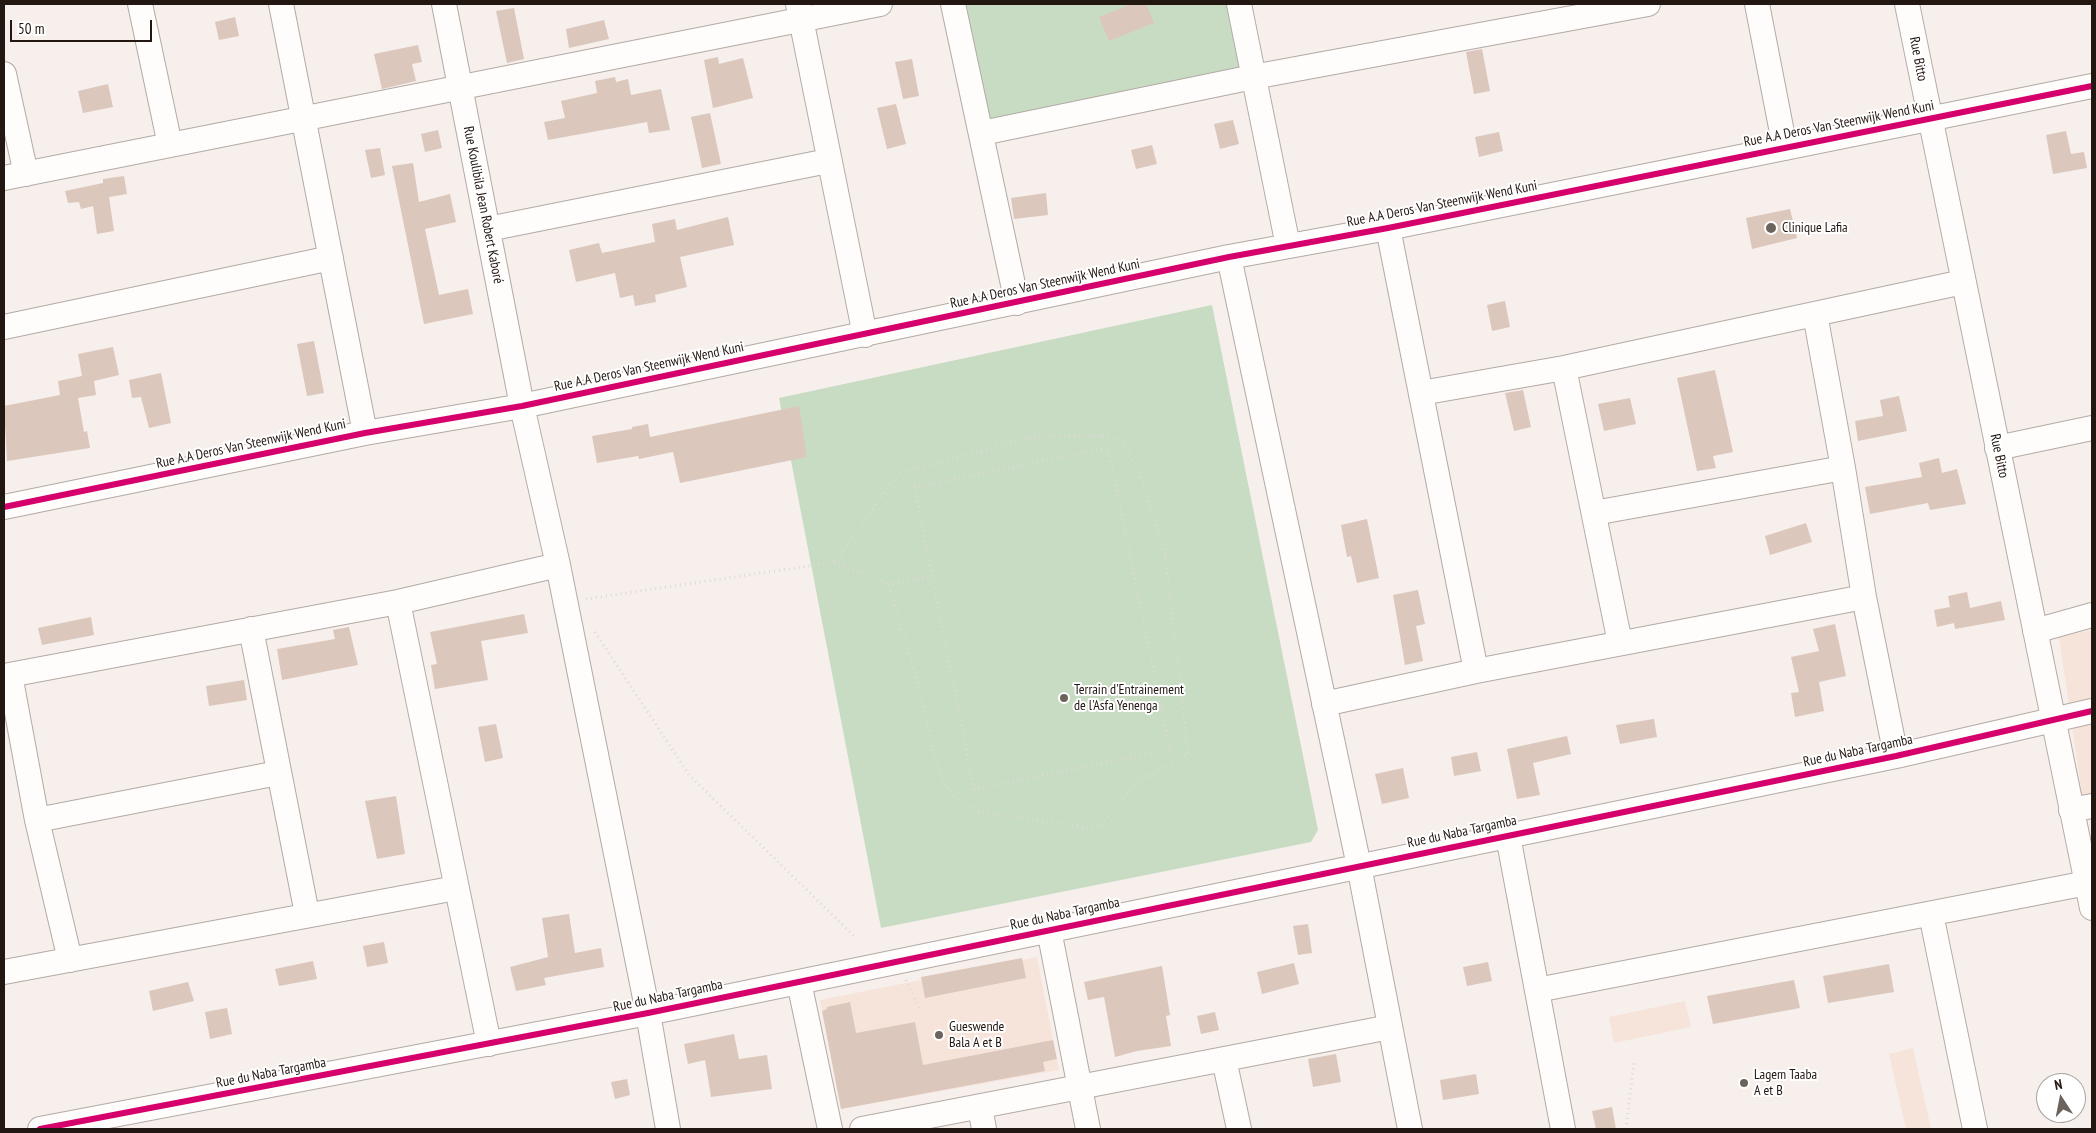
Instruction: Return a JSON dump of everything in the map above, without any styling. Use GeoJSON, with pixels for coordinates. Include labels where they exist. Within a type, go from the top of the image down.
{"type":"FeatureCollection","features":[{"type":"Feature","properties":{"kind":"street"},"geometry":{"type":"LineString","coordinates":[[140,4],[170,145]]}},
{"type":"Feature","properties":{"kind":"street"},"geometry":{"type":"LineString","coordinates":[[281,4],[305,118],[365,434]]}},
{"type":"Feature","properties":{"kind":"street","name":"Rue Koulibila Jean Robert Kaboré"},"geometry":{"type":"LineString","coordinates":[[444,4],[522,406],[558,565],[648,1013],[668,1129]]}},
{"type":"Feature","properties":{"kind":"street"},"geometry":{"type":"LineString","coordinates":[[4,74],[15,176],[461,87],[799,11],[880,4]]}},
{"type":"Feature","properties":{"kind":"street"},"geometry":{"type":"LineString","coordinates":[[953,4],[1017,303]]}},
{"type":"Feature","properties":{"kind":"street"},"geometry":{"type":"LineString","coordinates":[[1239,4],[1288,246]]}},
{"type":"Feature","properties":{"kind":"street"},"geometry":{"type":"LineString","coordinates":[[982,133],[1253,78],[1648,4]]}},
{"type":"Feature","properties":{"kind":"street"},"geometry":{"type":"LineString","coordinates":[[1757,4],[1784,148]]}},
{"type":"Feature","properties":{"kind":"street","name":"Rue Bitto"},"geometry":{"type":"LineString","coordinates":[[1907,4],[1929,119],[2054,720],[2082,808],[2087,883],[2092,908]]}},
{"type":"Feature","properties":{"kind":"street"},"geometry":{"type":"LineString","coordinates":[[799,11],[828,161],[865,335]]}},
{"type":"Feature","properties":{"kind":"street","name":"Rue A.A Deros Van Steenwijk Wend Kuni"},"geometry":{"type":"LineString","coordinates":[[4,508],[365,434],[522,406],[1229,257],[1388,228],[2092,86]]}},
{"type":"Feature","properties":{"kind":"street"},"geometry":{"type":"LineString","coordinates":[[488,229],[828,161]]}},
{"type":"Feature","properties":{"kind":"street"},"geometry":{"type":"LineString","coordinates":[[1388,228],[1476,671]]}},
{"type":"Feature","properties":{"kind":"street"},"geometry":{"type":"LineString","coordinates":[[1229,257],[1359,866],[1410,1129]]}},
{"type":"Feature","properties":{"kind":"street"},"geometry":{"type":"LineString","coordinates":[[4,327],[331,258]]}},
{"type":"Feature","properties":{"kind":"street"},"geometry":{"type":"LineString","coordinates":[[1422,392],[1564,368],[1963,282]]}},
{"type":"Feature","properties":{"kind":"street"},"geometry":{"type":"LineString","coordinates":[[1814,314],[1843,468],[1864,597],[1896,756]]}},
{"type":"Feature","properties":{"kind":"street"},"geometry":{"type":"LineString","coordinates":[[1564,368],[1620,643]]}},
{"type":"Feature","properties":{"kind":"street"},"geometry":{"type":"LineString","coordinates":[[1997,448],[2092,428]]}},
{"type":"Feature","properties":{"kind":"street"},"geometry":{"type":"LineString","coordinates":[[1594,513],[1843,468]]}},
{"type":"Feature","properties":{"kind":"street"},"geometry":{"type":"LineString","coordinates":[[70,960],[37,820],[7,675],[398,602],[558,565]]}},
{"type":"Feature","properties":{"kind":"street"},"geometry":{"type":"LineString","coordinates":[[1324,704],[1476,671],[1864,597]]}},
{"type":"Feature","properties":{"kind":"street"},"geometry":{"type":"LineString","coordinates":[[398,602],[490,1044]]}},
{"type":"Feature","properties":{"kind":"street"},"geometry":{"type":"LineString","coordinates":[[2035,631],[2092,615]]}},
{"type":"Feature","properties":{"kind":"street"},"geometry":{"type":"LineString","coordinates":[[251,629],[307,914]]}},
{"type":"Feature","properties":{"kind":"street","name":"Rue du Naba Targamba"},"geometry":{"type":"LineString","coordinates":[[40,1129],[648,1013],[1896,756],[2092,711]]}},
{"type":"Feature","properties":{"kind":"street"},"geometry":{"type":"LineString","coordinates":[[37,820],[278,773]]}},
{"type":"Feature","properties":{"kind":"street"},"geometry":{"type":"LineString","coordinates":[[1508,836],[1563,1129]]}},
{"type":"Feature","properties":{"kind":"street"},"geometry":{"type":"LineString","coordinates":[[1537,990],[2087,883]]}},
{"type":"Feature","properties":{"kind":"street"},"geometry":{"type":"LineString","coordinates":[[4,972],[307,914],[456,888]]}},
{"type":"Feature","properties":{"kind":"street"},"geometry":{"type":"LineString","coordinates":[[1931,914],[1975,1129]]}},
{"type":"Feature","properties":{"kind":"street"},"geometry":{"type":"LineString","coordinates":[[1049,930],[1088,1129]]}},
{"type":"Feature","properties":{"kind":"street"},"geometry":{"type":"LineString","coordinates":[[799,982],[830,1129]]}},
{"type":"Feature","properties":{"kind":"street"},"geometry":{"type":"LineString","coordinates":[[862,1129],[982,1118],[1079,1087],[1390,1027]]}},
{"type":"Feature","properties":{"kind":"street"},"geometry":{"type":"LineString","coordinates":[[1224,1059],[1239,1129]]}},
{"type":"Feature","properties":{"kind":"path"},"geometry":{"type":"LineString","coordinates":[[836,562],[898,474],[1033,437],[1104,436],[1121,441],[1139,470],[1165,554],[1188,754],[1137,782],[1101,825],[1087,828],[1070,826],[982,812],[960,803],[944,783],[936,761],[913,666],[888,584]]}},
{"type":"Feature","properties":{"kind":"path"},"geometry":{"type":"LineString","coordinates":[[1108,448],[1170,750],[974,789],[932,576],[915,487],[1108,448]]}},
{"type":"Feature","properties":{"kind":"path"},"geometry":{"type":"LineString","coordinates":[[565,602],[836,562],[888,584],[932,576]]}},
{"type":"Feature","properties":{"kind":"path"},"geometry":{"type":"LineString","coordinates":[[590,625],[688,775],[854,936]]}},
{"type":"Feature","properties":{"kind":"path"},"geometry":{"type":"LineString","coordinates":[[897,962],[921,1012]]}},
{"type":"Feature","properties":{"kind":"path"},"geometry":{"type":"LineString","coordinates":[[1626,1129],[1634,1062]]}},
{"type":"Feature","properties":{"kind":"shaded area"},"geometry":{"type":"Polygon","coordinates":[[[2092,630],[2092,799],[2083,801],[2059,637],[2092,630]]]}},
{"type":"Feature","properties":{"kind":"shaded area","name":"Gueswende Bala A et B"},"geometry":{"type":"Polygon","coordinates":[[[1037,957],[1059,1070],[841,1109],[820,1000],[1037,957]]]}},
{"type":"Feature","properties":{"kind":"shaded area"},"geometry":{"type":"Polygon","coordinates":[[[1685,1001],[1691,1027],[1614,1043],[1609,1017],[1685,1001]]]}},
{"type":"Feature","properties":{"kind":"shaded area"},"geometry":{"type":"Polygon","coordinates":[[[1913,1048],[1931,1129],[1906,1129],[1889,1054],[1913,1048]]]}},
{"type":"Feature","properties":{"kind":"green space"},"geometry":{"type":"Polygon","coordinates":[[[966,4],[1233,4],[1247,76],[992,128],[966,4]]]}},
{"type":"Feature","properties":{"kind":"green space","name":"Terrain d'Entrainement de l'Asfa Yenenga"},"geometry":{"type":"Polygon","coordinates":[[[1212,305],[1318,830],[1311,842],[881,928],[779,398],[1212,305]]]}},
{"type":"Feature","properties":{"kind":"building"},"geometry":{"type":"Polygon","coordinates":[[[1131,4],[1146,4],[1154,23],[1109,41],[1099,17],[1131,4]]]}},
{"type":"Feature","properties":{"kind":"building"},"geometry":{"type":"Polygon","coordinates":[[[514,8],[524,59],[507,63],[496,11],[514,8]]]}},
{"type":"Feature","properties":{"kind":"building"},"geometry":{"type":"Polygon","coordinates":[[[235,17],[239,36],[219,40],[215,22],[235,17]]]}},
{"type":"Feature","properties":{"kind":"building"},"geometry":{"type":"Polygon","coordinates":[[[604,20],[609,39],[569,48],[566,29],[604,20]]]}},
{"type":"Feature","properties":{"kind":"building"},"geometry":{"type":"Polygon","coordinates":[[[418,45],[422,62],[412,64],[416,81],[382,89],[374,54],[418,45]]]}},
{"type":"Feature","properties":{"kind":"building"},"geometry":{"type":"Polygon","coordinates":[[[1482,49],[1490,91],[1474,94],[1466,52],[1482,49]]]}},
{"type":"Feature","properties":{"kind":"building"},"geometry":{"type":"Polygon","coordinates":[[[718,57],[719,64],[743,58],[753,98],[713,108],[704,60],[718,57]]]}},
{"type":"Feature","properties":{"kind":"building"},"geometry":{"type":"Polygon","coordinates":[[[912,59],[919,96],[903,99],[895,62],[912,59]]]}},
{"type":"Feature","properties":{"kind":"building"},"geometry":{"type":"Polygon","coordinates":[[[615,77],[616,82],[628,79],[631,95],[661,89],[670,130],[649,133],[647,122],[548,140],[544,122],[565,118],[561,101],[597,93],[595,81],[615,77]]]}},
{"type":"Feature","properties":{"kind":"building"},"geometry":{"type":"Polygon","coordinates":[[[108,84],[113,107],[83,113],[78,91],[108,84]]]}},
{"type":"Feature","properties":{"kind":"building"},"geometry":{"type":"Polygon","coordinates":[[[896,104],[906,144],[887,149],[877,108],[896,104]]]}},
{"type":"Feature","properties":{"kind":"building"},"geometry":{"type":"Polygon","coordinates":[[[710,113],[721,164],[702,168],[691,117],[710,113]]]}},
{"type":"Feature","properties":{"kind":"building"},"geometry":{"type":"Polygon","coordinates":[[[1233,120],[1239,144],[1220,149],[1214,124],[1233,120]]]}},
{"type":"Feature","properties":{"kind":"building"},"geometry":{"type":"Polygon","coordinates":[[[438,130],[442,148],[425,152],[421,134],[438,130]]]}},
{"type":"Feature","properties":{"kind":"building"},"geometry":{"type":"Polygon","coordinates":[[[2066,131],[2071,154],[2084,152],[2087,168],[2053,174],[2046,135],[2066,131]]]}},
{"type":"Feature","properties":{"kind":"building"},"geometry":{"type":"Polygon","coordinates":[[[1499,132],[1503,151],[1479,157],[1475,137],[1499,132]]]}},
{"type":"Feature","properties":{"kind":"building"},"geometry":{"type":"Polygon","coordinates":[[[1152,145],[1157,164],[1136,169],[1131,150],[1152,145]]]}},
{"type":"Feature","properties":{"kind":"building"},"geometry":{"type":"Polygon","coordinates":[[[380,148],[385,175],[371,178],[365,150],[380,148]]]}},
{"type":"Feature","properties":{"kind":"building"},"geometry":{"type":"Polygon","coordinates":[[[413,163],[419,202],[450,194],[456,222],[425,229],[439,295],[468,289],[473,314],[424,324],[392,166],[413,163]]]}},
{"type":"Feature","properties":{"kind":"building"},"geometry":{"type":"Polygon","coordinates":[[[124,176],[127,194],[109,197],[114,231],[97,234],[93,206],[81,209],[79,202],[68,203],[65,191],[103,183],[103,179],[124,176]]]}},
{"type":"Feature","properties":{"kind":"building"},"geometry":{"type":"Polygon","coordinates":[[[1046,193],[1048,215],[1014,219],[1011,198],[1046,193]]]}},
{"type":"Feature","properties":{"kind":"building","name":"Clinique Lafia"},"geometry":{"type":"Polygon","coordinates":[[[1790,209],[1797,238],[1752,249],[1746,218],[1790,209]]]}},
{"type":"Feature","properties":{"kind":"building"},"geometry":{"type":"Polygon","coordinates":[[[728,217],[734,245],[680,257],[687,287],[655,295],[656,302],[635,306],[633,295],[620,298],[615,273],[576,282],[569,250],[599,243],[602,253],[655,242],[652,224],[675,219],[677,230],[728,217]]]}},
{"type":"Feature","properties":{"kind":"building"},"geometry":{"type":"Polygon","coordinates":[[[1505,301],[1510,327],[1492,331],[1487,305],[1505,301]]]}},
{"type":"Feature","properties":{"kind":"building"},"geometry":{"type":"Polygon","coordinates":[[[314,341],[324,393],[307,396],[297,344],[314,341]]]}},
{"type":"Feature","properties":{"kind":"building"},"geometry":{"type":"Polygon","coordinates":[[[113,347],[119,375],[94,381],[96,395],[78,398],[84,432],[87,431],[90,448],[7,461],[4,406],[60,395],[58,381],[82,376],[78,354],[113,347]]]}},
{"type":"Feature","properties":{"kind":"building"},"geometry":{"type":"Polygon","coordinates":[[[1715,370],[1733,452],[1713,456],[1716,468],[1697,471],[1677,378],[1715,370]]]}},
{"type":"Feature","properties":{"kind":"building"},"geometry":{"type":"Polygon","coordinates":[[[161,373],[171,423],[149,428],[141,397],[132,398],[129,380],[161,373]]]}},
{"type":"Feature","properties":{"kind":"building"},"geometry":{"type":"Polygon","coordinates":[[[1523,390],[1531,427],[1514,431],[1505,393],[1523,390]]]}},
{"type":"Feature","properties":{"kind":"building"},"geometry":{"type":"Polygon","coordinates":[[[1899,396],[1907,431],[1858,441],[1855,421],[1883,416],[1880,400],[1899,396]]]}},
{"type":"Feature","properties":{"kind":"building"},"geometry":{"type":"Polygon","coordinates":[[[1630,398],[1636,424],[1604,431],[1598,404],[1630,398]]]}},
{"type":"Feature","properties":{"kind":"building"},"geometry":{"type":"Polygon","coordinates":[[[799,406],[807,457],[680,483],[673,452],[639,459],[638,456],[597,463],[592,436],[632,429],[632,427],[648,424],[650,437],[799,406]]]}},
{"type":"Feature","properties":{"kind":"building"},"geometry":{"type":"Polygon","coordinates":[[[1939,458],[1942,473],[1957,469],[1966,504],[1930,510],[1928,503],[1870,514],[1865,487],[1922,477],[1919,463],[1939,458]]]}},
{"type":"Feature","properties":{"kind":"building"},"geometry":{"type":"Polygon","coordinates":[[[1367,519],[1379,578],[1357,583],[1351,556],[1347,557],[1341,525],[1367,519]]]}},
{"type":"Feature","properties":{"kind":"building"},"geometry":{"type":"Polygon","coordinates":[[[1806,523],[1812,542],[1770,555],[1765,536],[1806,523]]]}},
{"type":"Feature","properties":{"kind":"building"},"geometry":{"type":"Polygon","coordinates":[[[1418,590],[1425,624],[1416,626],[1423,661],[1405,665],[1393,595],[1418,590]]]}},
{"type":"Feature","properties":{"kind":"building"},"geometry":{"type":"Polygon","coordinates":[[[1967,592],[1970,608],[2001,601],[2005,620],[1955,629],[1954,623],[1937,627],[1934,610],[1950,607],[1948,596],[1967,592]]]}},
{"type":"Feature","properties":{"kind":"building"},"geometry":{"type":"Polygon","coordinates":[[[524,614],[528,633],[481,641],[488,680],[435,689],[431,665],[437,664],[430,632],[524,614]]]}},
{"type":"Feature","properties":{"kind":"building"},"geometry":{"type":"Polygon","coordinates":[[[91,617],[94,635],[42,645],[38,628],[91,617]]]}},
{"type":"Feature","properties":{"kind":"building"},"geometry":{"type":"Polygon","coordinates":[[[1835,624],[1846,676],[1819,682],[1824,711],[1795,717],[1791,693],[1799,692],[1791,657],[1819,651],[1813,629],[1835,624]]]}},
{"type":"Feature","properties":{"kind":"building"},"geometry":{"type":"Polygon","coordinates":[[[349,627],[358,665],[282,680],[277,649],[335,639],[333,630],[349,627]]]}},
{"type":"Feature","properties":{"kind":"building"},"geometry":{"type":"Polygon","coordinates":[[[244,680],[247,700],[209,706],[206,686],[244,680]]]}},
{"type":"Feature","properties":{"kind":"building"},"geometry":{"type":"Polygon","coordinates":[[[1654,719],[1657,737],[1620,744],[1616,725],[1654,719]]]}},
{"type":"Feature","properties":{"kind":"building"},"geometry":{"type":"Polygon","coordinates":[[[496,724],[503,758],[485,762],[478,727],[496,724]]]}},
{"type":"Feature","properties":{"kind":"building"},"geometry":{"type":"Polygon","coordinates":[[[1567,736],[1571,754],[1533,763],[1540,795],[1517,799],[1507,749],[1567,736]]]}},
{"type":"Feature","properties":{"kind":"building"},"geometry":{"type":"Polygon","coordinates":[[[1477,752],[1481,771],[1454,776],[1451,757],[1477,752]]]}},
{"type":"Feature","properties":{"kind":"building"},"geometry":{"type":"Polygon","coordinates":[[[1403,768],[1409,798],[1382,804],[1375,774],[1403,768]]]}},
{"type":"Feature","properties":{"kind":"building"},"geometry":{"type":"Polygon","coordinates":[[[396,796],[405,854],[377,859],[365,801],[396,796]]]}},
{"type":"Feature","properties":{"kind":"building"},"geometry":{"type":"Polygon","coordinates":[[[569,914],[575,953],[601,948],[604,967],[544,978],[546,985],[516,991],[510,967],[548,957],[542,918],[569,914]]]}},
{"type":"Feature","properties":{"kind":"building"},"geometry":{"type":"Polygon","coordinates":[[[1308,924],[1312,953],[1298,955],[1293,926],[1308,924]]]}},
{"type":"Feature","properties":{"kind":"building"},"geometry":{"type":"Polygon","coordinates":[[[384,942],[388,963],[367,967],[363,946],[384,942]]]}},
{"type":"Feature","properties":{"kind":"building"},"geometry":{"type":"Polygon","coordinates":[[[1022,958],[1026,978],[925,998],[921,977],[1022,958]]]}},
{"type":"Feature","properties":{"kind":"building"},"geometry":{"type":"Polygon","coordinates":[[[313,961],[317,979],[279,986],[275,969],[313,961]]]}},
{"type":"Feature","properties":{"kind":"building"},"geometry":{"type":"Polygon","coordinates":[[[1488,962],[1492,981],[1467,986],[1463,967],[1488,962]]]}},
{"type":"Feature","properties":{"kind":"building"},"geometry":{"type":"Polygon","coordinates":[[[1294,963],[1299,984],[1262,994],[1257,972],[1294,963]]]}},
{"type":"Feature","properties":{"kind":"building"},"geometry":{"type":"Polygon","coordinates":[[[1889,964],[1894,992],[1828,1003],[1823,976],[1889,964]]]}},
{"type":"Feature","properties":{"kind":"building"},"geometry":{"type":"Polygon","coordinates":[[[1162,966],[1170,1015],[1166,1016],[1171,1046],[1137,1051],[1115,1057],[1104,997],[1088,1000],[1084,982],[1162,966]]]}},
{"type":"Feature","properties":{"kind":"building"},"geometry":{"type":"Polygon","coordinates":[[[1794,980],[1800,1008],[1713,1024],[1707,996],[1794,980]]]}},
{"type":"Feature","properties":{"kind":"building"},"geometry":{"type":"Polygon","coordinates":[[[188,982],[194,1001],[153,1011],[149,991],[188,982]]]}},
{"type":"Feature","properties":{"kind":"building"},"geometry":{"type":"Polygon","coordinates":[[[850,1002],[856,1033],[915,1022],[923,1065],[1053,1040],[1057,1059],[1043,1062],[1045,1071],[841,1109],[822,1011],[827,1009],[827,1007],[850,1002]]]}},
{"type":"Feature","properties":{"kind":"building"},"geometry":{"type":"Polygon","coordinates":[[[227,1008],[232,1034],[210,1039],[205,1012],[227,1008]]]}},
{"type":"Feature","properties":{"kind":"building"},"geometry":{"type":"Polygon","coordinates":[[[1215,1012],[1219,1030],[1201,1034],[1197,1016],[1215,1012]]]}},
{"type":"Feature","properties":{"kind":"building"},"geometry":{"type":"Polygon","coordinates":[[[734,1034],[739,1059],[767,1055],[772,1089],[711,1097],[705,1060],[688,1064],[684,1044],[734,1034]]]}},
{"type":"Feature","properties":{"kind":"building"},"geometry":{"type":"Polygon","coordinates":[[[1336,1054],[1341,1082],[1313,1087],[1308,1059],[1336,1054]]]}},
{"type":"Feature","properties":{"kind":"building"},"geometry":{"type":"Polygon","coordinates":[[[1476,1074],[1479,1094],[1443,1100],[1440,1080],[1476,1074]]]}},
{"type":"Feature","properties":{"kind":"building"},"geometry":{"type":"Polygon","coordinates":[[[627,1079],[630,1095],[615,1099],[611,1082],[627,1079]]]}},
{"type":"Feature","properties":{"kind":"building"},"geometry":{"type":"Polygon","coordinates":[[[1612,1107],[1616,1129],[1596,1129],[1592,1111],[1612,1107]]]}},
{"type":"Feature","properties":{"kind":"cycle path"},"geometry":{"type":"LineString","coordinates":[[4,507],[365,433],[522,406],[1229,257],[1388,228],[2092,86]]}},
{"type":"Feature","properties":{"kind":"cycle path"},"geometry":{"type":"LineString","coordinates":[[40,1129],[648,1013],[1896,756],[2092,711]]}},
{"type":"Feature","properties":{"kind":"place","name":"Clinique Lafia"},"geometry":{"type":"Point","coordinates":[1771,228]}},
{"type":"Feature","properties":{"kind":"place","name":"Terrain d'Entrainement de l'Asfa Yenenga"},"geometry":{"type":"Point","coordinates":[1064,698]}},
{"type":"Feature","properties":{"kind":"place","name":"Gueswende Bala A et B"},"geometry":{"type":"Point","coordinates":[939,1035]}},
{"type":"Feature","properties":{"kind":"place","name":"Lagem Taaba A et B"},"geometry":{"type":"Point","coordinates":[1744,1083]}}]}
